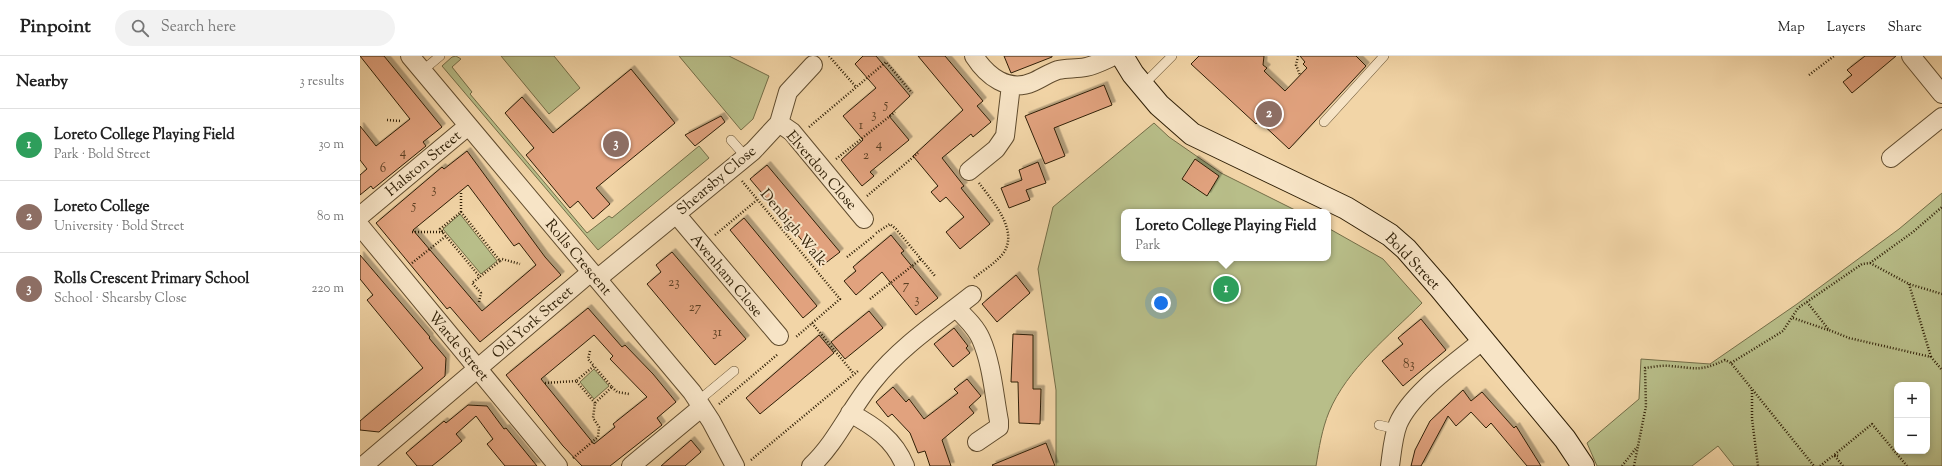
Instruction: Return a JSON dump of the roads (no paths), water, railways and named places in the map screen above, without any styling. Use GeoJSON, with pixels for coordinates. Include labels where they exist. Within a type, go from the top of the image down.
{"type":"FeatureCollection","features":[{"type":"Feature","properties":{"kind":"street","name":"Rolls Crescent"},"geometry":{"type":"LineString","coordinates":[[410,56],[594,275],[702,407],[743,463]]}},
{"type":"Feature","properties":{"kind":"street"},"geometry":{"type":"LineString","coordinates":[[974,56],[992,76],[1002,83],[1011,85],[1025,85],[1058,70],[1087,67],[1114,56]]}},
{"type":"Feature","properties":{"kind":"street","name":"Bold Street"},"geometry":{"type":"LineString","coordinates":[[1122,56],[1142,86],[1168,114],[1192,134],[1346,208],[1390,235],[1406,249],[1564,438],[1583,466]]}},
{"type":"Feature","properties":{"kind":"street"},"geometry":{"type":"LineString","coordinates":[[1911,56],[1942,94]]}},
{"type":"Feature","properties":{"kind":"street","name":"Shearsby Close"},"geometry":{"type":"LineString","coordinates":[[594,275],[676,214],[739,162],[779,123],[788,92],[813,65]]}},
{"type":"Feature","properties":{"kind":"street"},"geometry":{"type":"LineString","coordinates":[[969,171],[996,149],[1005,136],[1011,85]]}},
{"type":"Feature","properties":{"kind":"street"},"geometry":{"type":"LineString","coordinates":[[1891,158],[1942,117]]}},
{"type":"Feature","properties":{"kind":"street","name":"Elverdon Close"},"geometry":{"type":"LineString","coordinates":[[779,123],[792,132],[859,213]]}},
{"type":"Feature","properties":{"kind":"street","name":"Halston Street"},"geometry":{"type":"LineString","coordinates":[[360,216],[468,126]]}},
{"type":"Feature","properties":{"kind":"street","name":"Avenham Close"},"geometry":{"type":"LineString","coordinates":[[676,214],[784,342]]}},
{"type":"Feature","properties":{"kind":"street","name":"Warde Street"},"geometry":{"type":"LineString","coordinates":[[360,226],[478,369],[564,464]]}},
{"type":"Feature","properties":{"kind":"street","name":"Old York Street"},"geometry":{"type":"LineString","coordinates":[[370,461],[478,369],[594,275]]}},
{"type":"Feature","properties":{"kind":"street"},"geometry":{"type":"LineString","coordinates":[[811,466],[827,448],[873,381],[895,357],[913,340],[956,308],[972,294]]}},
{"type":"Feature","properties":{"kind":"street"},"geometry":{"type":"LineString","coordinates":[[956,308],[974,328],[981,339],[1006,430],[977,442]]}},
{"type":"Feature","properties":{"kind":"street"},"geometry":{"type":"LineString","coordinates":[[1390,466],[1396,429],[1405,410],[1420,394],[1483,340]]}},
{"type":"Feature","properties":{"kind":"street"},"geometry":{"type":"LineString","coordinates":[[631,466],[702,407]]}},
{"type":"Feature","properties":{"kind":"street"},"geometry":{"type":"LineString","coordinates":[[850,413],[870,424],[884,435],[895,447],[905,466]]}},
{"type":"Feature","properties":{"kind":"lane"},"geometry":{"type":"LineString","coordinates":[[422,70],[440,56]]}},
{"type":"Feature","properties":{"kind":"lane"},"geometry":{"type":"LineString","coordinates":[[1142,86],[1172,56]]}},
{"type":"Feature","properties":{"kind":"lane"},"geometry":{"type":"LineString","coordinates":[[1324,122],[1384,56]]}},
{"type":"Feature","properties":{"kind":"lane"},"geometry":{"type":"LineString","coordinates":[[731,140],[739,162]]}},
{"type":"Feature","properties":{"kind":"lane"},"geometry":{"type":"LineString","coordinates":[[702,407],[734,371]]}},
{"type":"Feature","properties":{"kind":"lane"},"geometry":{"type":"LineString","coordinates":[[1379,425],[1396,429]]}},
{"type":"Feature","properties":{"kind":"place","name":"Loreto College"},"geometry":{"type":"Point","coordinates":[1269,114]}},
{"type":"Feature","properties":{"kind":"place","name":"Rolls Crescent Primary School"},"geometry":{"type":"Point","coordinates":[616,144]}},
{"type":"Feature","properties":{"kind":"place","name":"Loreto College Playing Field"},"geometry":{"type":"Point","coordinates":[1226,289]}}]}
